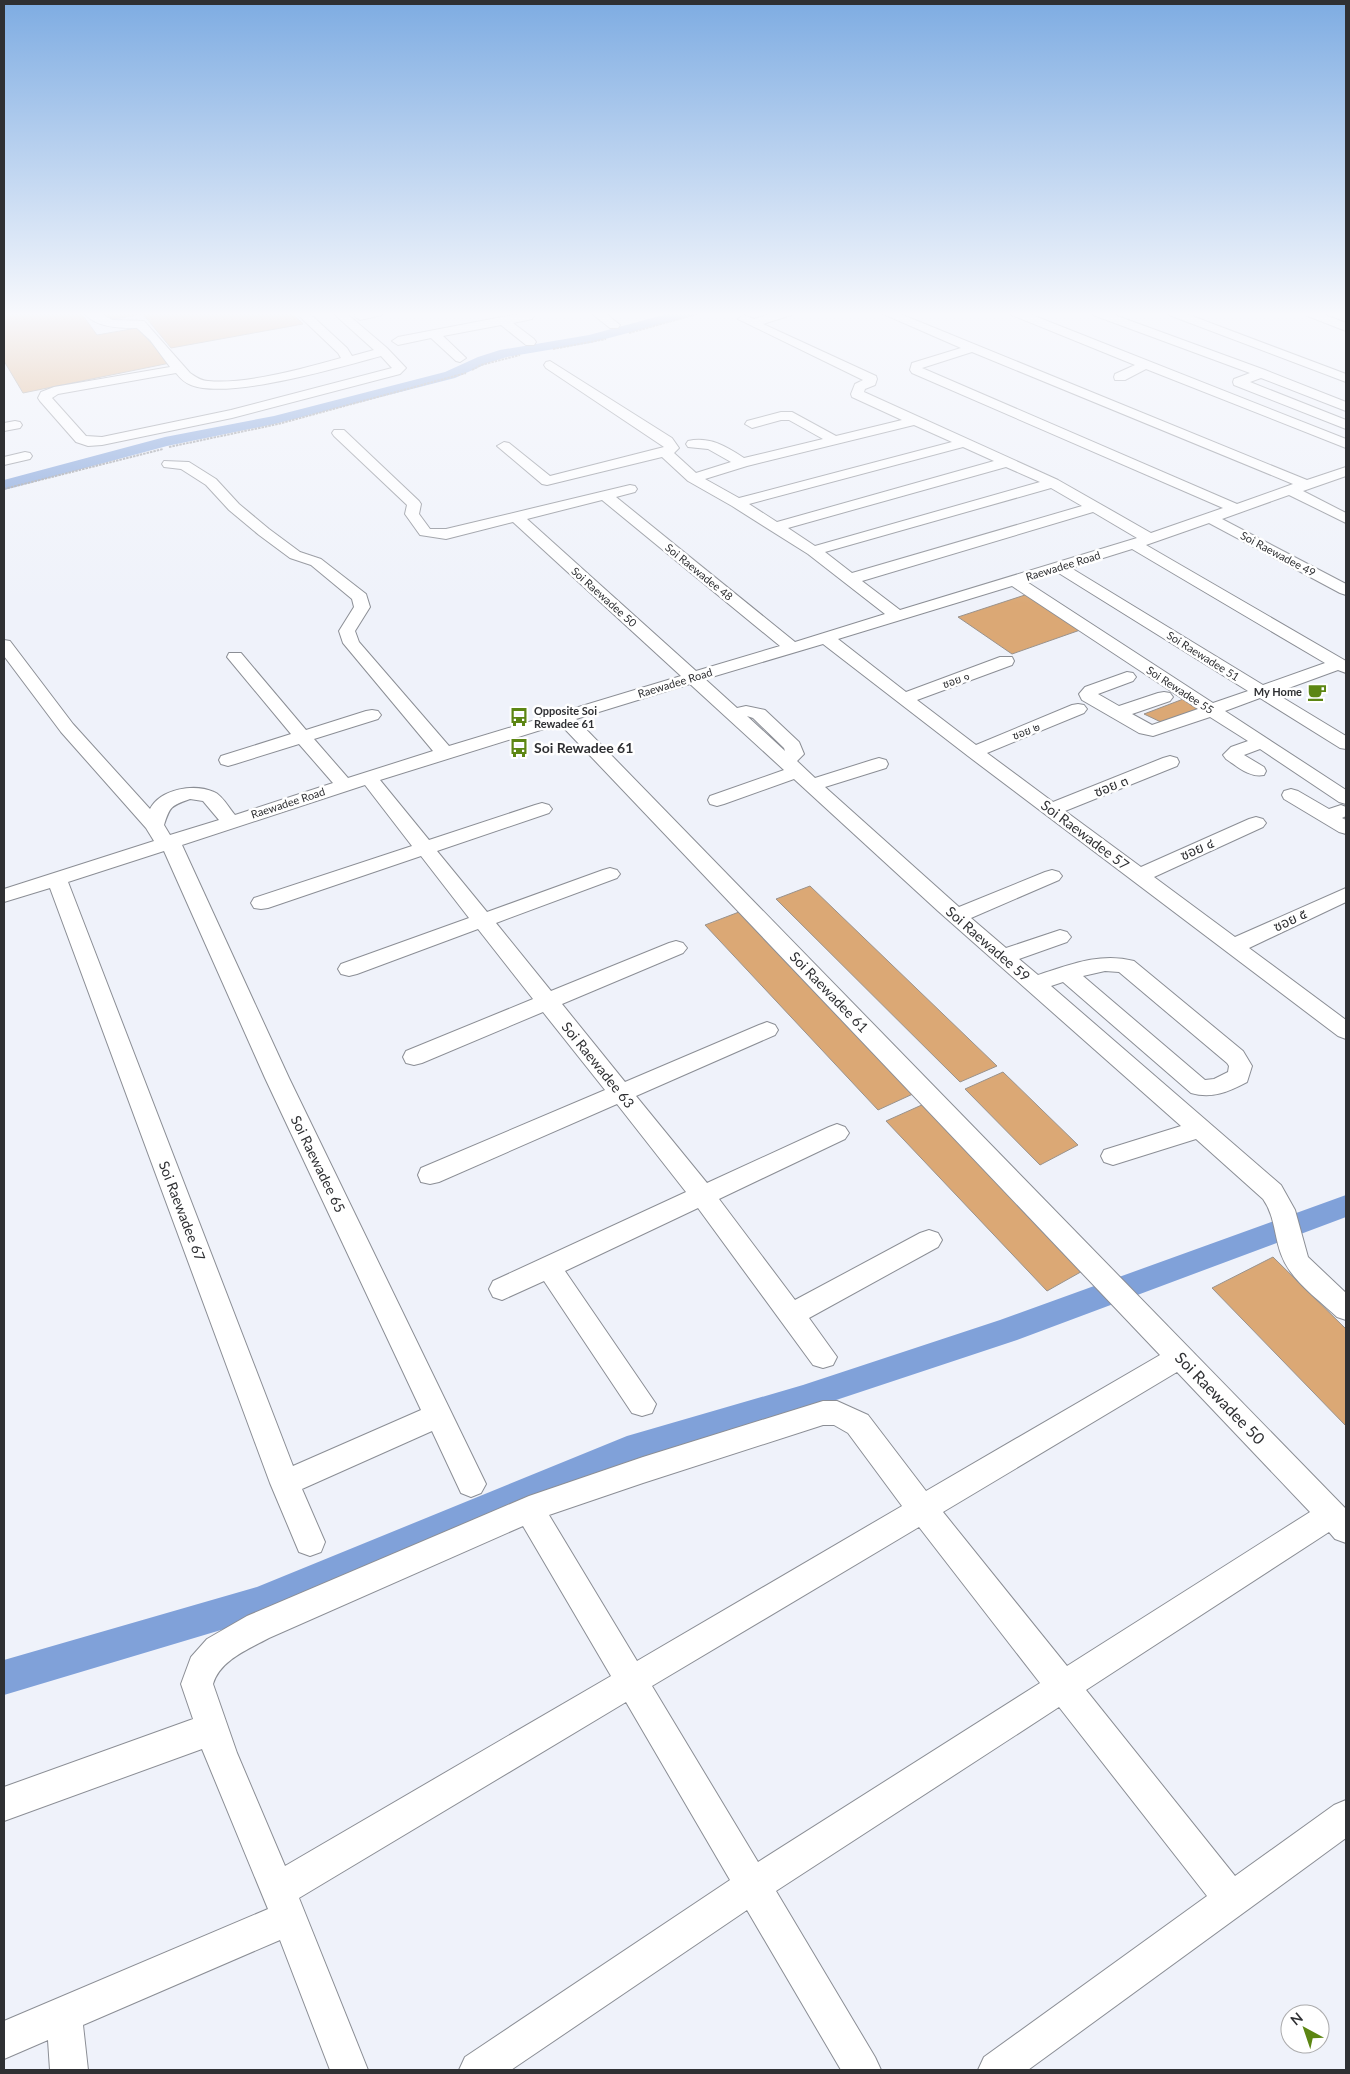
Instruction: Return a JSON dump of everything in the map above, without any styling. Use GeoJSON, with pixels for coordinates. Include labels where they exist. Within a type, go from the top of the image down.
{"type":"FeatureCollection","features":[{"type":"Feature","properties":{"kind":"street"},"geometry":{"type":"LineString","coordinates":[[56,410],[81,439],[88,442],[102,441],[243,410]]}},
{"type":"Feature","properties":{"kind":"street"},"geometry":{"type":"LineString","coordinates":[[214,410],[218,416]]}},
{"type":"Feature","properties":{"kind":"street"},"geometry":{"type":"LineString","coordinates":[[504,446],[547,481],[665,452],[672,448],[667,440],[620,410]]}},
{"type":"Feature","properties":{"kind":"street"},"geometry":{"type":"LineString","coordinates":[[893,410],[1053,483],[1094,507],[1142,541],[1343,666]]}},
{"type":"Feature","properties":{"kind":"street"},"geometry":{"type":"LineString","coordinates":[[1008,410],[1237,509]]}},
{"type":"Feature","properties":{"kind":"street"},"geometry":{"type":"LineString","coordinates":[[1123,410],[1307,485]]}},
{"type":"Feature","properties":{"kind":"street"},"geometry":{"type":"LineString","coordinates":[[1261,410],[1346,444]]}},
{"type":"Feature","properties":{"kind":"street"},"geometry":{"type":"LineString","coordinates":[[1308,410],[1346,425]]}},
{"type":"Feature","properties":{"kind":"street"},"geometry":{"type":"LineString","coordinates":[[752,424],[781,416],[792,416],[834,440]]}},
{"type":"Feature","properties":{"kind":"street"},"geometry":{"type":"LineString","coordinates":[[694,478],[742,463],[916,420]]}},
{"type":"Feature","properties":{"kind":"street"},"geometry":{"type":"LineString","coordinates":[[339,433],[414,504],[412,514],[425,532],[435,534],[446,534],[630,489]]}},
{"type":"Feature","properties":{"kind":"street"},"geometry":{"type":"LineString","coordinates":[[693,444],[706,442],[742,463]]}},
{"type":"Feature","properties":{"kind":"street"},"geometry":{"type":"LineString","coordinates":[[738,503],[964,443]]}},
{"type":"Feature","properties":{"kind":"street"},"geometry":{"type":"LineString","coordinates":[[665,452],[694,478],[738,503],[813,551],[898,616]]}},
{"type":"Feature","properties":{"kind":"street"},"geometry":{"type":"LineString","coordinates":[[4,461],[25,456]]}},
{"type":"Feature","properties":{"kind":"street"},"geometry":{"type":"LineString","coordinates":[[776,527],[1008,462]]}},
{"type":"Feature","properties":{"kind":"street"},"geometry":{"type":"LineString","coordinates":[[169,464],[184,465],[211,482],[234,507],[264,532],[295,555],[316,562],[360,597],[362,607],[347,631],[351,643],[445,753]]}},
{"type":"Feature","properties":{"kind":"street","name":"Raewadee Road"},"geometry":{"type":"LineString","coordinates":[[4,896],[57,879],[163,836],[231,822],[445,753],[1015,581],[1142,541],[1346,471]]}},
{"type":"Feature","properties":{"kind":"street"},"geometry":{"type":"LineString","coordinates":[[813,551],[1053,483]]}},
{"type":"Feature","properties":{"kind":"street"},"geometry":{"type":"LineString","coordinates":[[1290,490],[1346,519]]}},
{"type":"Feature","properties":{"kind":"street","name":"Soi Raewadee 48"},"geometry":{"type":"LineString","coordinates":[[606,496],[791,648]]}},
{"type":"Feature","properties":{"kind":"street"},"geometry":{"type":"LineString","coordinates":[[850,579],[1094,507]]}},
{"type":"Feature","properties":{"kind":"street","name":"Soi Raewadee 50"},"geometry":{"type":"LineString","coordinates":[[516,516],[693,678]]}},
{"type":"Feature","properties":{"kind":"street","name":"Soi Raewadee 49"},"geometry":{"type":"LineString","coordinates":[[1210,518],[1346,590]]}},
{"type":"Feature","properties":{"kind":"street","name":"Soi Raewadee 51"},"geometry":{"type":"LineString","coordinates":[[1060,567],[1346,744]]}},
{"type":"Feature","properties":{"kind":"street","name":"Soi Rewadee 55"},"geometry":{"type":"LineString","coordinates":[[1015,581],[1346,798]]}},
{"type":"Feature","properties":{"kind":"street","name":"Soi Raewadee 57"},"geometry":{"type":"LineString","coordinates":[[826,638],[1139,876],[1343,1025]]}},
{"type":"Feature","properties":{"kind":"street","name":"Soi Raewadee 65"},"geometry":{"type":"LineString","coordinates":[[4,645],[67,728],[163,836],[471,1484]]}},
{"type":"Feature","properties":{"kind":"street"},"geometry":{"type":"LineString","coordinates":[[235,658],[344,785]]}},
{"type":"Feature","properties":{"kind":"street","name":"ซอย ๑"},"geometry":{"type":"LineString","coordinates":[[905,698],[1006,661]]}},
{"type":"Feature","properties":{"kind":"street"},"geometry":{"type":"LineString","coordinates":[[1127,677],[1088,694],[1092,700],[1153,731],[1343,666]]}},
{"type":"Feature","properties":{"kind":"street","name":"Soi Raewadee 59"},"geometry":{"type":"LineString","coordinates":[[693,678],[1003,957],[1272,1192],[1280,1202],[1291,1246],[1298,1264],[1346,1309]]}},
{"type":"Feature","properties":{"kind":"street"},"geometry":{"type":"LineString","coordinates":[[1117,713],[1164,697]]}},
{"type":"Feature","properties":{"kind":"street","name":"ซอย ๒"},"geometry":{"type":"LineString","coordinates":[[974,752],[1078,709]]}},
{"type":"Feature","properties":{"kind":"street"},"geometry":{"type":"LineString","coordinates":[[228,760],[372,715]]}},
{"type":"Feature","properties":{"kind":"street","name":"Soi Raewadee 61"},"geometry":{"type":"LineString","coordinates":[[564,717],[1094,1267]]}},
{"type":"Feature","properties":{"kind":"street"},"geometry":{"type":"LineString","coordinates":[[1257,771],[1232,755],[1236,750],[1261,743]]}},
{"type":"Feature","properties":{"kind":"street","name":"ซอย ๓"},"geometry":{"type":"LineString","coordinates":[[1052,810],[1170,762]]}},
{"type":"Feature","properties":{"kind":"street"},"geometry":{"type":"LineString","coordinates":[[716,800],[798,773],[879,764]]}},
{"type":"Feature","properties":{"kind":"street","name":"Soi Raewadee 63"},"geometry":{"type":"LineString","coordinates":[[368,777],[703,1196],[823,1357]]}},
{"type":"Feature","properties":{"kind":"street"},"geometry":{"type":"LineString","coordinates":[[163,836],[160,807],[166,801],[189,793],[209,796],[231,822]]}},
{"type":"Feature","properties":{"kind":"street"},"geometry":{"type":"LineString","coordinates":[[1292,795],[1346,828]]}},
{"type":"Feature","properties":{"kind":"street"},"geometry":{"type":"LineString","coordinates":[[261,903],[542,809]]}},
{"type":"Feature","properties":{"kind":"street"},"geometry":{"type":"LineString","coordinates":[[1328,817],[1346,809]]}},
{"type":"Feature","properties":{"kind":"street","name":"ซอย ๔"},"geometry":{"type":"LineString","coordinates":[[1139,876],[1256,823]]}},
{"type":"Feature","properties":{"kind":"street"},"geometry":{"type":"LineString","coordinates":[[349,969],[610,874]]}},
{"type":"Feature","properties":{"kind":"street"},"geometry":{"type":"LineString","coordinates":[[957,916],[1052,876]]}},
{"type":"Feature","properties":{"kind":"street","name":"Soi Raewadee 67"},"geometry":{"type":"LineString","coordinates":[[57,879],[285,1483],[310,1542]]}},
{"type":"Feature","properties":{"kind":"street","name":"ซอย ๕"},"geometry":{"type":"LineString","coordinates":[[1234,946],[1346,894]]}},
{"type":"Feature","properties":{"kind":"street"},"geometry":{"type":"LineString","coordinates":[[1003,957],[1060,937]]}},
{"type":"Feature","properties":{"kind":"street"},"geometry":{"type":"LineString","coordinates":[[414,1057],[676,948]]}},
{"type":"Feature","properties":{"kind":"street"},"geometry":{"type":"LineString","coordinates":[[1034,984],[1067,974],[1111,962],[1126,966],[1235,1057],[1241,1066],[1239,1076],[1218,1087],[1206,1089],[1199,1087],[1067,974]]}},
{"type":"Feature","properties":{"kind":"street"},"geometry":{"type":"LineString","coordinates":[[430,1174],[767,1030]]}},
{"type":"Feature","properties":{"kind":"street"},"geometry":{"type":"LineString","coordinates":[[1113,1156],[1200,1129]]}},
{"type":"Feature","properties":{"kind":"street"},"geometry":{"type":"LineString","coordinates":[[502,1289],[837,1133]]}},
{"type":"Feature","properties":{"kind":"street"},"geometry":{"type":"LineString","coordinates":[[792,1314],[929,1240]]}},
{"type":"Feature","properties":{"kind":"street","name":"Soi Raewadee 50"},"geometry":{"type":"LineString","coordinates":[[1094,1267],[1339,1522]]}},
{"type":"Feature","properties":{"kind":"street"},"geometry":{"type":"LineString","coordinates":[[549,1268],[642,1404]]}},
{"type":"Feature","properties":{"kind":"street"},"geometry":{"type":"LineString","coordinates":[[4,2040],[64,2016],[284,1904],[630,1682],[1180,1357]]}},
{"type":"Feature","properties":{"kind":"street"},"geometry":{"type":"LineString","coordinates":[[349,2070],[284,1904],[211,1729],[197,1684],[202,1668],[218,1650],[258,1628],[529,1509],[643,1470],[823,1413],[837,1413],[858,1424],[923,1510],[1231,1899]]}},
{"type":"Feature","properties":{"kind":"street"},"geometry":{"type":"LineString","coordinates":[[285,1483],[439,1415]]}},
{"type":"Feature","properties":{"kind":"street"},"geometry":{"type":"LineString","coordinates":[[529,1509],[862,2070]]}},
{"type":"Feature","properties":{"kind":"street"},"geometry":{"type":"LineString","coordinates":[[478,2070],[752,1886],[1064,1686],[1339,1522]]}},
{"type":"Feature","properties":{"kind":"street"},"geometry":{"type":"LineString","coordinates":[[4,1804],[211,1729]]}},
{"type":"Feature","properties":{"kind":"street"},"geometry":{"type":"LineString","coordinates":[[997,2070],[1346,1817]]}},
{"type":"Feature","properties":{"kind":"street"},"geometry":{"type":"LineString","coordinates":[[64,2016],[69,2070]]}},
{"type":"Feature","properties":{"kind":"path"},"geometry":{"type":"LineString","coordinates":[[4,489],[153,451],[334,410]]}},
{"type":"Feature","properties":{"kind":"building"},"geometry":{"type":"Polygon","coordinates":[[[1028,594],[1083,629],[1012,654],[958,617],[1028,594]]]}},
{"type":"Feature","properties":{"kind":"building"},"geometry":{"type":"Polygon","coordinates":[[[1186,698],[1207,710],[1163,723],[1144,714],[1186,698]]]}},
{"type":"Feature","properties":{"kind":"building"},"geometry":{"type":"Polygon","coordinates":[[[810,886],[997,1066],[960,1082],[776,899],[810,886]]]}},
{"type":"Feature","properties":{"kind":"building"},"geometry":{"type":"Polygon","coordinates":[[[739,912],[915,1093],[878,1110],[705,925],[739,912]]]}},
{"type":"Feature","properties":{"kind":"building"},"geometry":{"type":"Polygon","coordinates":[[[1003,1072],[1078,1145],[1040,1165],[965,1089],[1003,1072]]]}},
{"type":"Feature","properties":{"kind":"building"},"geometry":{"type":"Polygon","coordinates":[[[924,1104],[1086,1269],[1047,1291],[886,1121],[924,1104]]]}},
{"type":"Feature","properties":{"kind":"building"},"geometry":{"type":"Polygon","coordinates":[[[1273,1257],[1346,1329],[1346,1426],[1212,1288],[1273,1257]]]}},
{"type":"Feature","properties":{"kind":"waterway"},"geometry":{"type":"LineString","coordinates":[[4,485],[165,442],[275,420],[315,410]]}},
{"type":"Feature","properties":{"kind":"waterway"},"geometry":{"type":"LineString","coordinates":[[4,1678],[258,1603],[627,1450],[803,1398],[1006,1331],[1346,1206]]}},
{"type":"Feature","properties":{"kind":"place","name":"My Home"},"geometry":{"type":"Point","coordinates":[1317,692]}},
{"type":"Feature","properties":{"kind":"place","name":"Opposite Soi Rewadee 61"},"geometry":{"type":"Point","coordinates":[519,717]}},
{"type":"Feature","properties":{"kind":"place","name":"Soi Rewadee 61"},"geometry":{"type":"Point","coordinates":[519,748]}}]}
